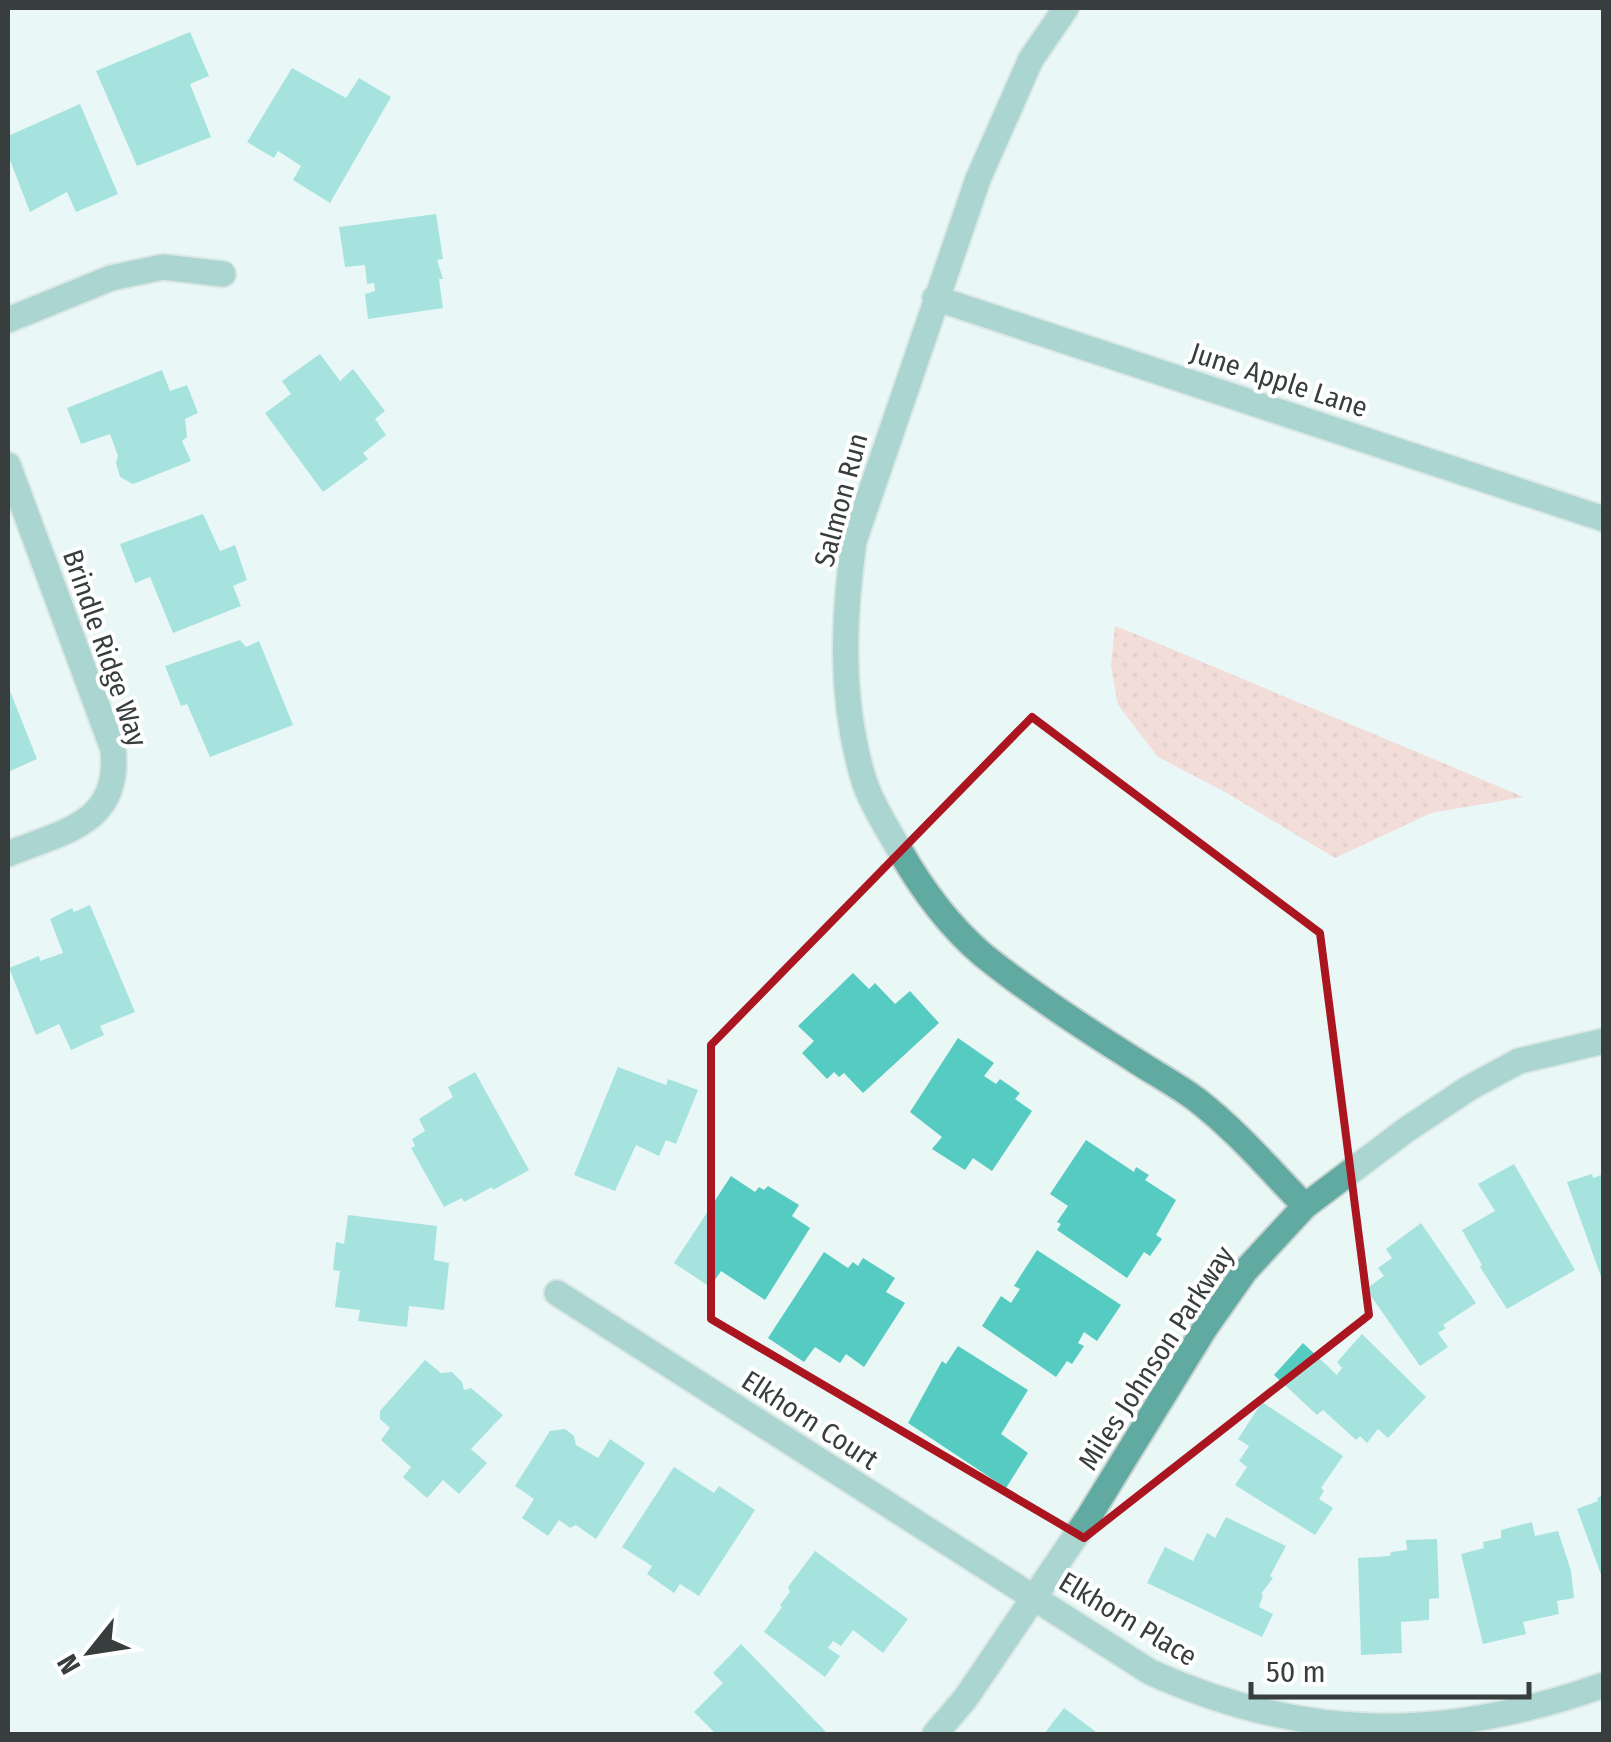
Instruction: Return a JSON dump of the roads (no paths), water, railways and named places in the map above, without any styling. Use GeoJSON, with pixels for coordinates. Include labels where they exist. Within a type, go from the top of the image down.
{"type":"FeatureCollection","features":[{"type":"Feature","properties":{"kind":"street","name":"Salmon Run"},"geometry":{"type":"LineString","coordinates":[[1066,8],[1031,59],[978,179],[854,542],[846,598],[844,657],[850,719],[863,778],[919,885],[981,953],[1053,1007],[1196,1099],[1244,1140],[1305,1206]]}},
{"type":"Feature","properties":{"kind":"street"},"geometry":{"type":"LineString","coordinates":[[8,320],[111,278],[162,267],[223,274]]}},
{"type":"Feature","properties":{"kind":"street","name":"June Apple Lane"},"geometry":{"type":"LineString","coordinates":[[935,298],[1604,518]]}},
{"type":"Feature","properties":{"kind":"street","name":"Brindle Ridge Way"},"geometry":{"type":"LineString","coordinates":[[8,465],[114,749],[116,773],[106,802],[96,815],[8,854]]}},
{"type":"Feature","properties":{"kind":"street","name":"Miles Johnson Parkway"},"geometry":{"type":"LineString","coordinates":[[935,1734],[965,1699],[1088,1518],[1245,1270],[1305,1206],[1406,1130],[1518,1061],[1604,1042]]}},
{"type":"Feature","properties":{"kind":"street","name":"Elkhorn Court"},"geometry":{"type":"LineString","coordinates":[[556,1294],[1032,1597]]}},
{"type":"Feature","properties":{"kind":"street","name":"Elkhorn Place"},"geometry":{"type":"LineString","coordinates":[[1032,1597],[1150,1672],[1183,1688],[1217,1702],[1322,1726],[1359,1730],[1426,1727],[1526,1710],[1604,1685]]}}]}
